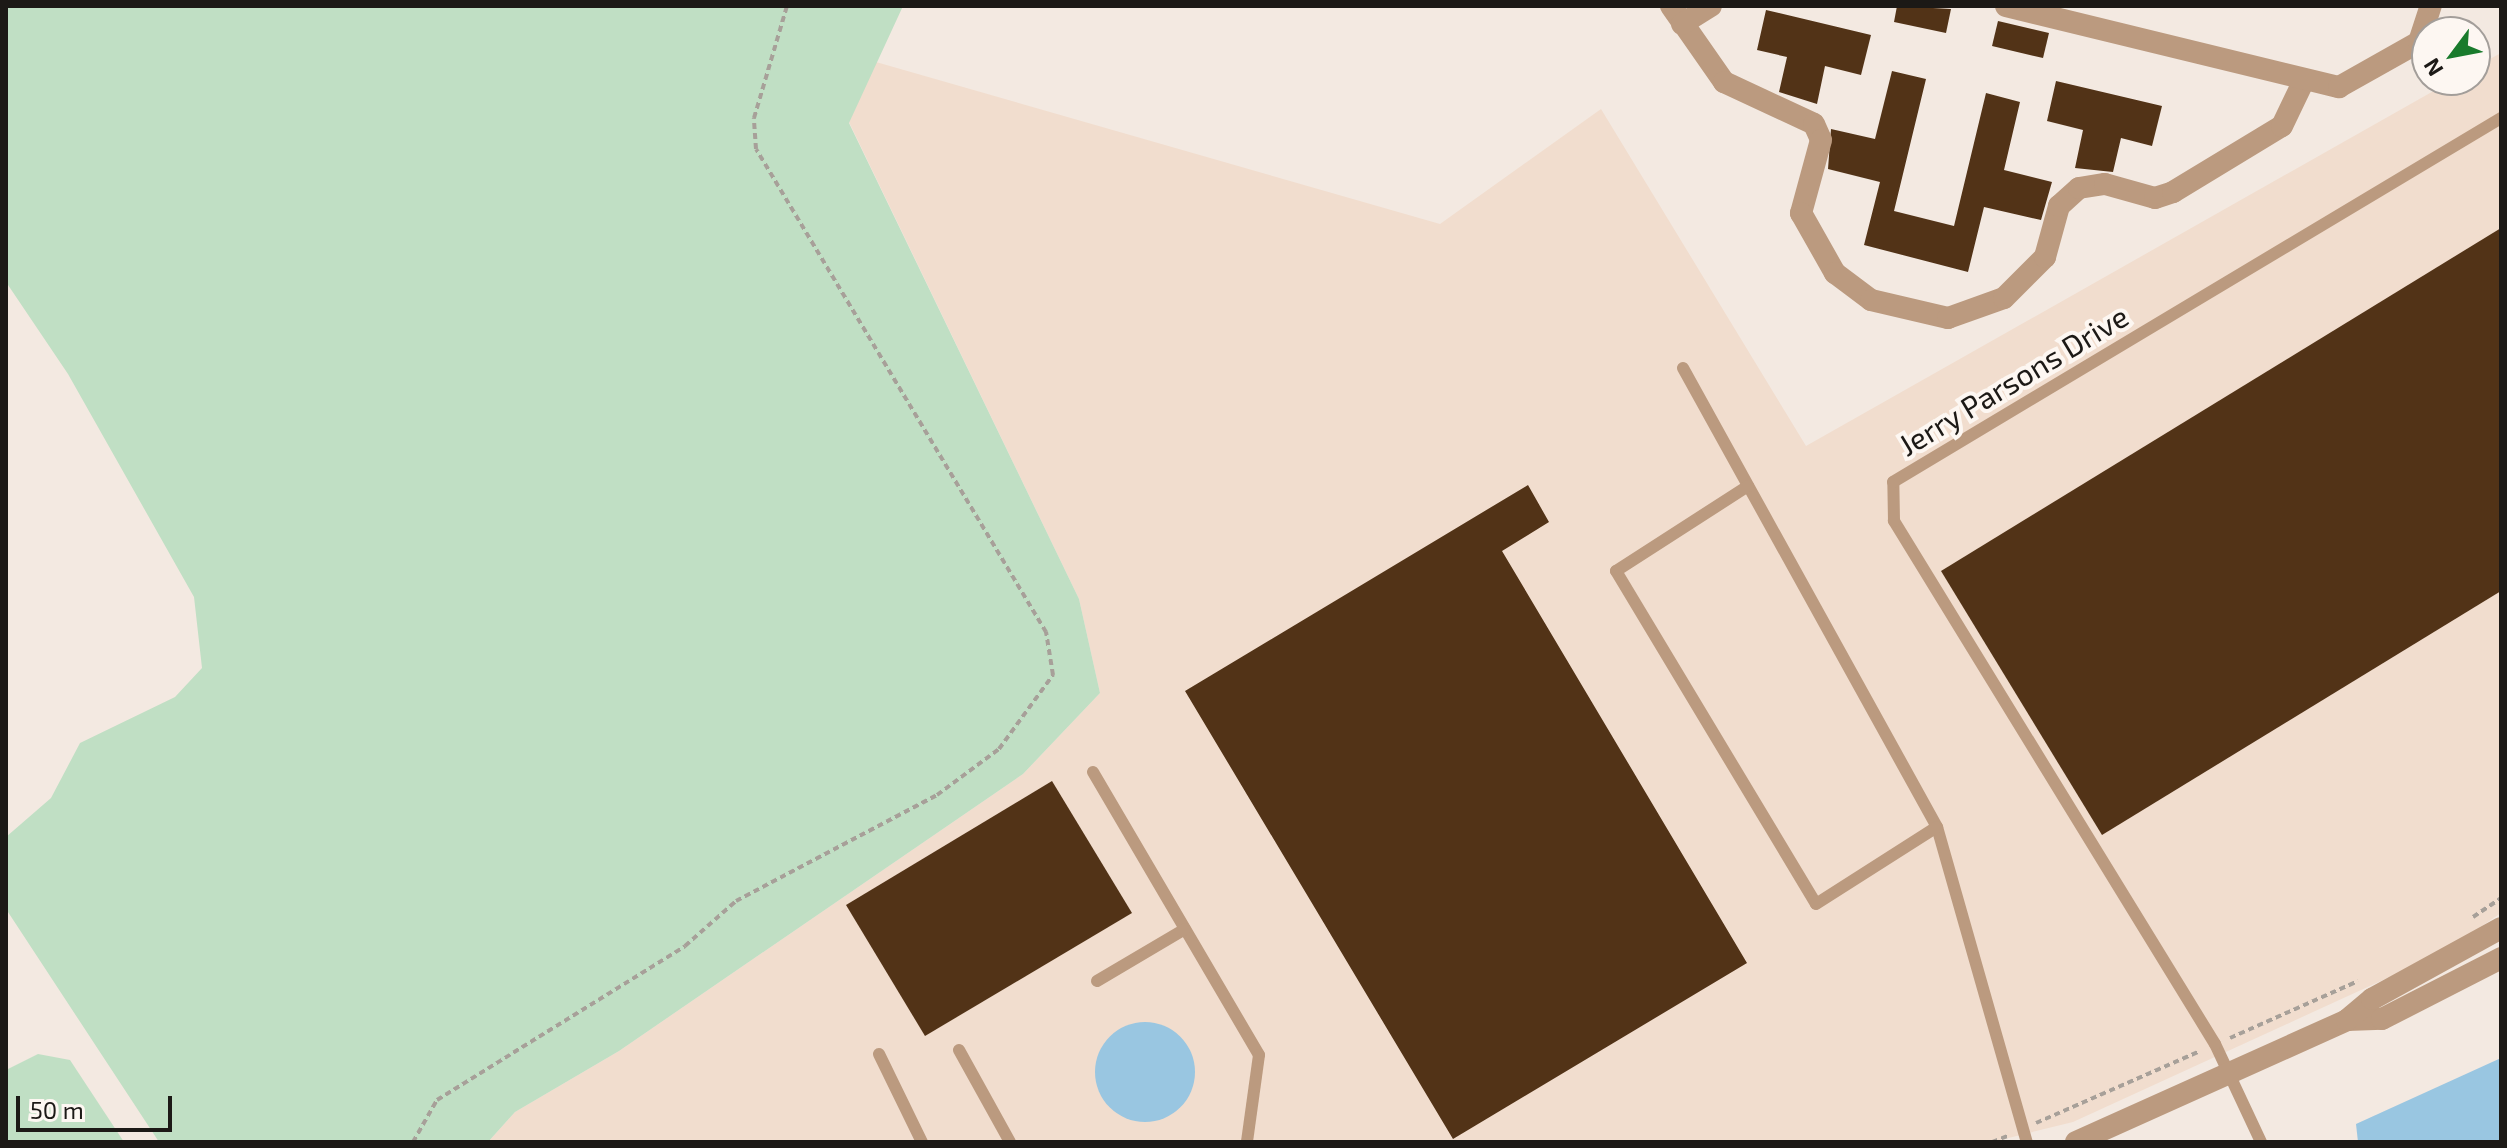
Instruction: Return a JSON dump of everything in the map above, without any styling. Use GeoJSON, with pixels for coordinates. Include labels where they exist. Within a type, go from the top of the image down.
{"type":"FeatureCollection","features":[{"type":"Feature","properties":{"kind":"street"},"geometry":{"type":"LineString","coordinates":[[1711,6],[1676,15],[1724,82],[1814,124],[1821,140],[1803,199],[1807,227],[1851,289],[1902,309],[1948,318],[2004,298],[2045,257],[2059,206],[2079,188],[2105,184],[2155,198],[2173,192],[2282,126],[2304,80]]}},
{"type":"Feature","properties":{"kind":"street"},"geometry":{"type":"LineString","coordinates":[[2006,6],[2088,15],[2304,80],[2339,87],[2355,81],[2419,42],[2431,6]]}},
{"type":"Feature","properties":{"kind":"street"},"geometry":{"type":"LineString","coordinates":[[2076,1142],[2347,1020],[2372,999],[2501,928]]}},
{"type":"Feature","properties":{"kind":"street"},"geometry":{"type":"LineString","coordinates":[[2347,1020],[2382,1019],[2501,958]]}},
{"type":"Feature","properties":{"kind":"lane","name":"Jerry Parsons Drive"},"geometry":{"type":"LineString","coordinates":[[2261,1142],[2215,1044],[2116,878],[1894,521],[1893,482],[2501,118]]}},
{"type":"Feature","properties":{"kind":"lane"},"geometry":{"type":"LineString","coordinates":[[1683,368],[1937,827],[2025,1136]]}},
{"type":"Feature","properties":{"kind":"lane"},"geometry":{"type":"LineString","coordinates":[[1748,486],[1616,571],[1816,904],[1937,827]]}},
{"type":"Feature","properties":{"kind":"lane"},"geometry":{"type":"LineString","coordinates":[[1093,772],[1259,1055],[1247,1142]]}},
{"type":"Feature","properties":{"kind":"lane"},"geometry":{"type":"LineString","coordinates":[[1097,981],[1185,929]]}},
{"type":"Feature","properties":{"kind":"lane"},"geometry":{"type":"LineString","coordinates":[[959,1050],[1010,1142]]}},
{"type":"Feature","properties":{"kind":"lane"},"geometry":{"type":"LineString","coordinates":[[879,1054],[922,1142]]}},
{"type":"Feature","properties":{"kind":"path"},"geometry":{"type":"LineString","coordinates":[[413,1142],[437,1100],[685,946],[736,901],[937,795],[999,749],[1053,675],[1046,632],[756,149],[754,118],[787,6]]}},
{"type":"Feature","properties":{"kind":"path"},"geometry":{"type":"LineString","coordinates":[[2469,920],[2501,898]]}},
{"type":"Feature","properties":{"kind":"path"},"geometry":{"type":"LineString","coordinates":[[1992,1142],[2025,1136],[2215,1044],[2372,974]]}},
{"type":"Feature","properties":{"kind":"shaded area"},"geometry":{"type":"Polygon","coordinates":[[[2501,53],[2501,913],[2444,952],[2073,1122],[1992,1142],[488,1142],[515,1112],[619,1051],[1023,774],[1100,693],[1079,599],[849,122],[876,62],[1440,224],[1601,109],[1806,446],[2425,96],[2491,96],[2491,58],[2501,53]]]}},
{"type":"Feature","properties":{"kind":"green space"},"geometry":{"type":"Polygon","coordinates":[[[6,6],[903,6],[849,123],[1079,599],[1100,693],[1023,774],[619,1051],[515,1112],[488,1142],[159,1142],[6,909],[6,837],[51,798],[80,743],[175,697],[202,668],[194,597],[68,374],[6,282],[6,6]]]}},
{"type":"Feature","properties":{"kind":"green space"},"geometry":{"type":"Polygon","coordinates":[[[38,1054],[70,1060],[124,1142],[6,1142],[6,1070],[38,1054]]]}},
{"type":"Feature","properties":{"kind":"water"},"geometry":{"type":"Polygon","coordinates":[[[1145,1022],[1164,1026],[1180,1037],[1191,1053],[1195,1072],[1191,1091],[1180,1107],[1164,1118],[1145,1122],[1126,1118],[1110,1107],[1099,1091],[1095,1072],[1099,1053],[1110,1037],[1126,1026],[1145,1022]]]}},
{"type":"Feature","properties":{"kind":"water"},"geometry":{"type":"Polygon","coordinates":[[[2501,1058],[2501,1142],[2358,1142],[2356,1124],[2501,1058]]]}},
{"type":"Feature","properties":{"kind":"building"},"geometry":{"type":"Polygon","coordinates":[[[1897,6],[1951,9],[1946,33],[1894,22],[1897,6]]]}},
{"type":"Feature","properties":{"kind":"building"},"geometry":{"type":"Polygon","coordinates":[[[1766,10],[1871,35],[1861,75],[1825,66],[1817,104],[1779,92],[1787,57],[1757,50],[1766,10]]]}},
{"type":"Feature","properties":{"kind":"building"},"geometry":{"type":"Polygon","coordinates":[[[1998,21],[2049,33],[2043,58],[1992,46],[1998,21]]]}},
{"type":"Feature","properties":{"kind":"building"},"geometry":{"type":"Polygon","coordinates":[[[1892,71],[1926,79],[1894,211],[1954,226],[1986,93],[2020,102],[2004,170],[2052,182],[2041,220],[1984,207],[1968,272],[1864,245],[1880,182],[1828,169],[1831,129],[1875,139],[1892,71]]]}},
{"type":"Feature","properties":{"kind":"building"},"geometry":{"type":"Polygon","coordinates":[[[2056,81],[2162,106],[2152,146],[2121,138],[2113,172],[2075,168],[2083,130],[2047,121],[2056,81]]]}},
{"type":"Feature","properties":{"kind":"building"},"geometry":{"type":"Polygon","coordinates":[[[2501,228],[2501,591],[2102,835],[1941,571],[2501,228]]]}},
{"type":"Feature","properties":{"kind":"building"},"geometry":{"type":"Polygon","coordinates":[[[1528,485],[1549,522],[1502,551],[1747,963],[1453,1139],[1185,691],[1528,485]]]}},
{"type":"Feature","properties":{"kind":"building"},"geometry":{"type":"Polygon","coordinates":[[[1052,781],[1132,913],[925,1036],[846,905],[1052,781]]]}}]}
